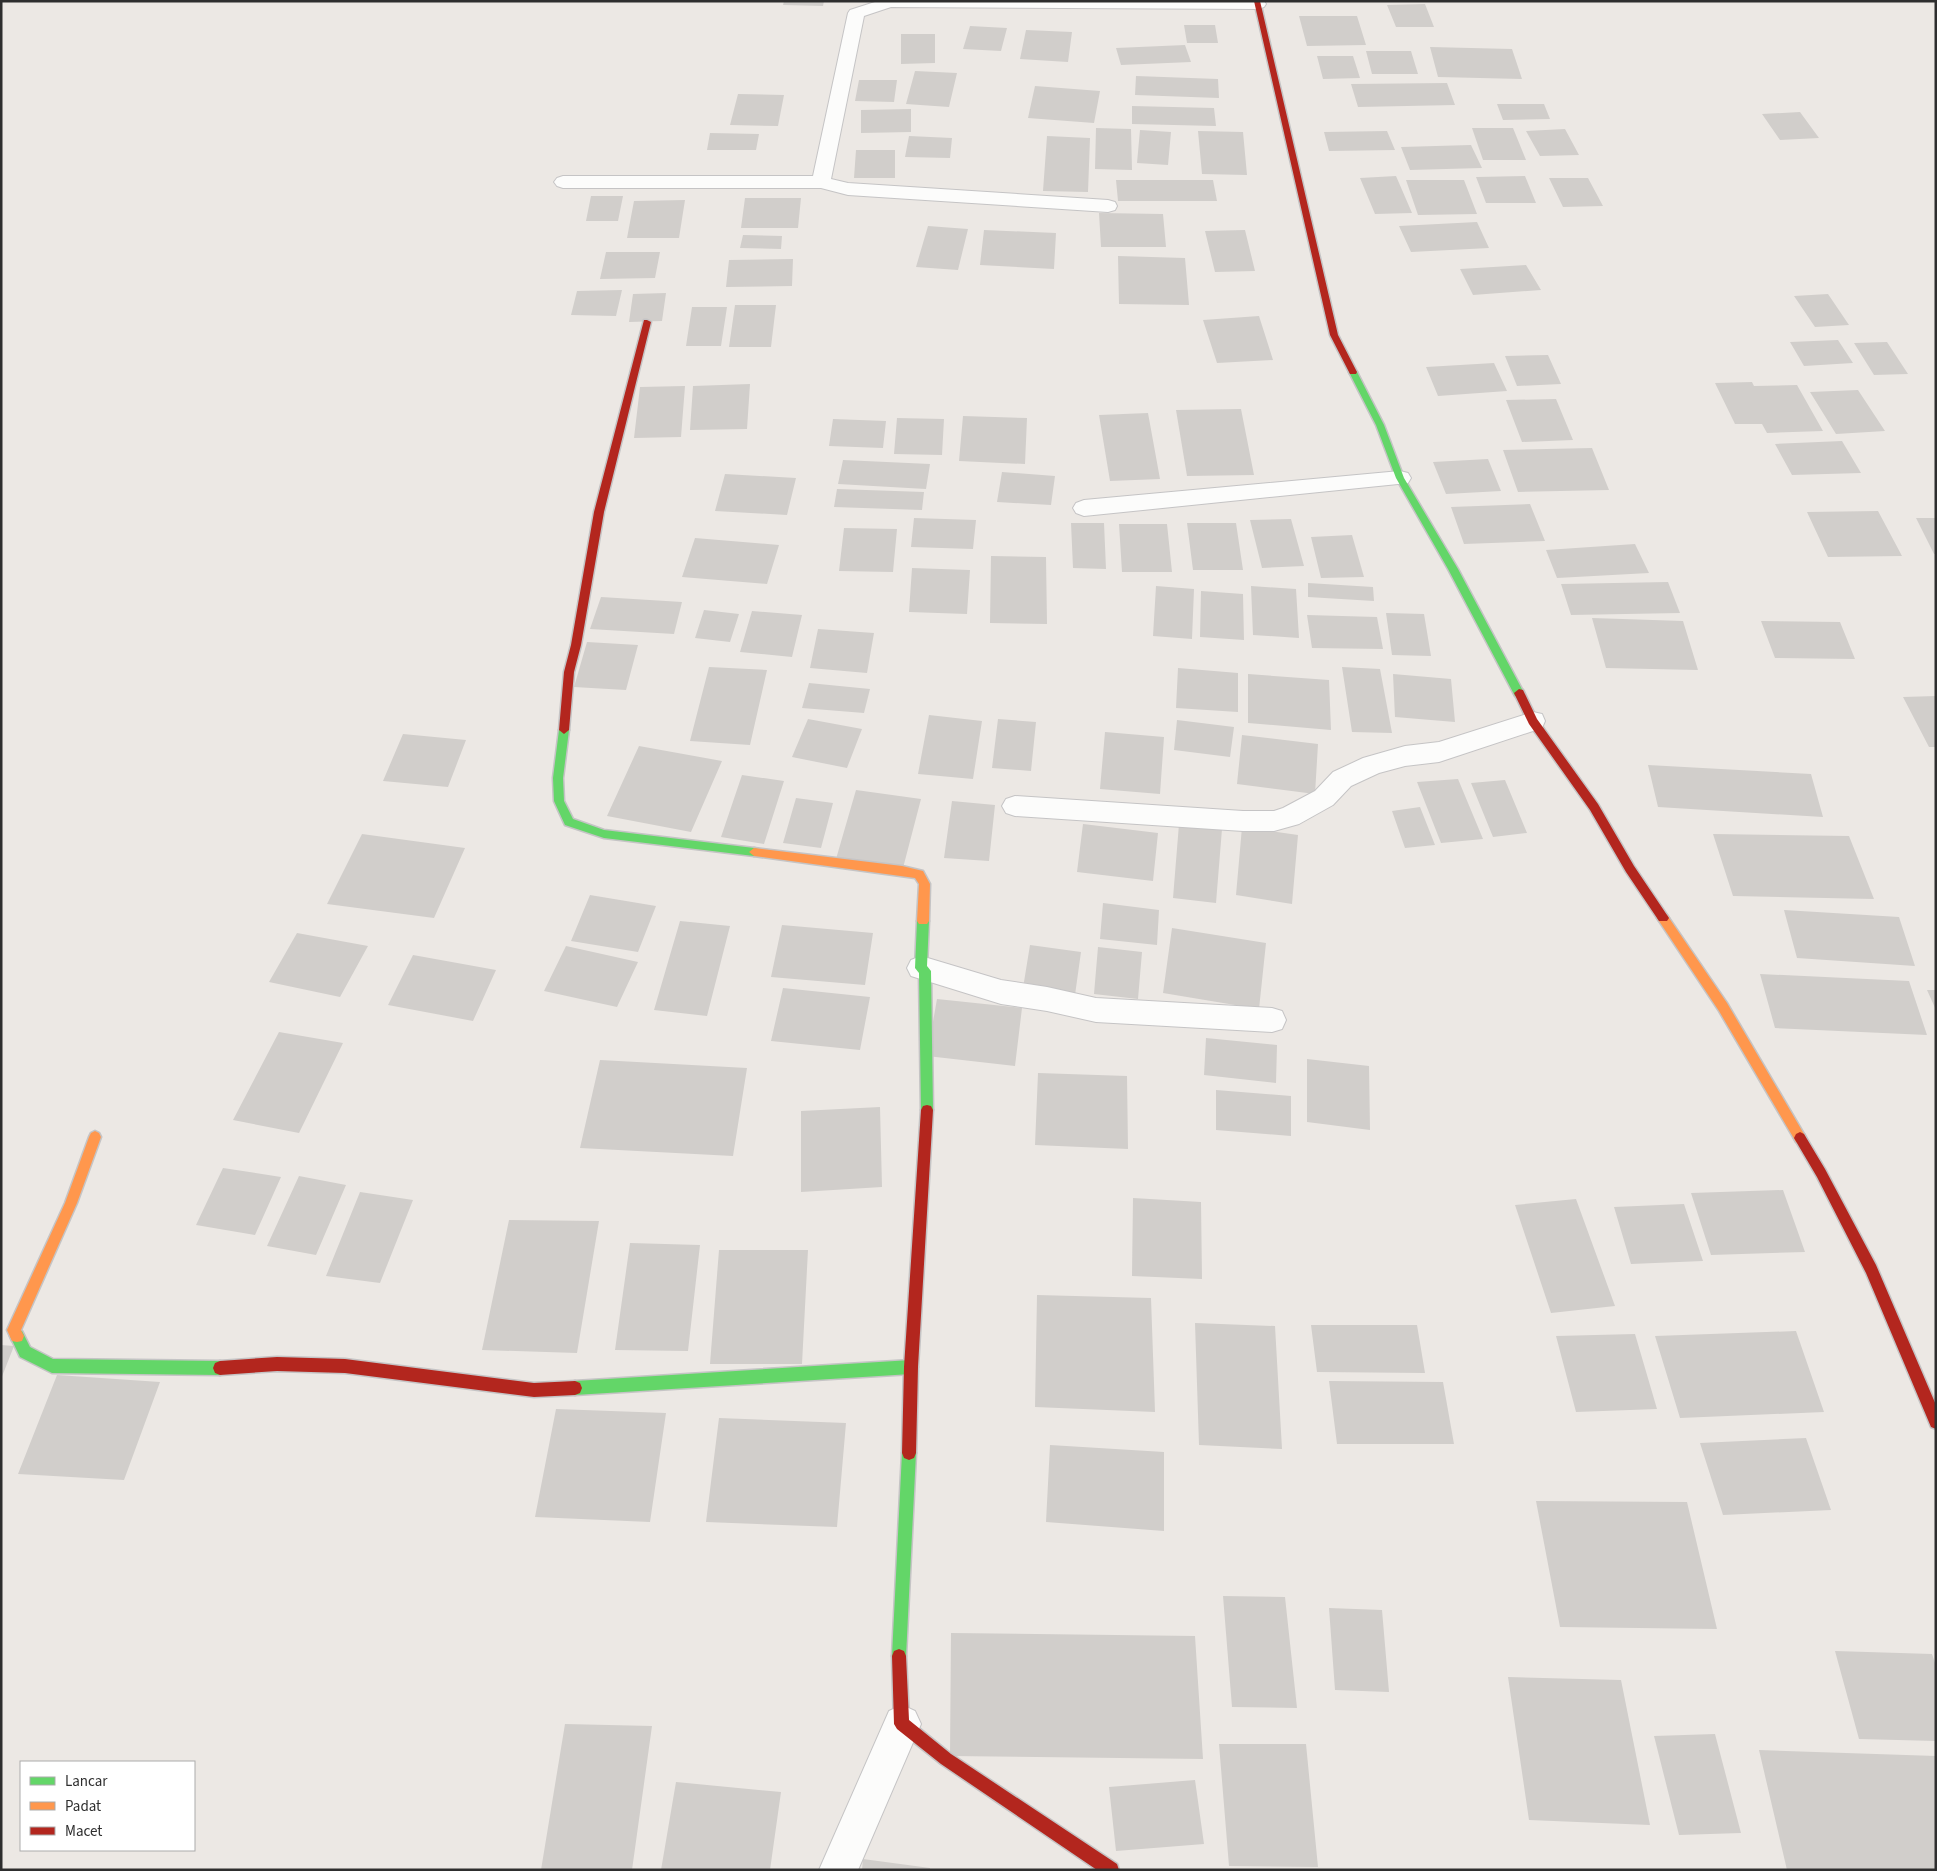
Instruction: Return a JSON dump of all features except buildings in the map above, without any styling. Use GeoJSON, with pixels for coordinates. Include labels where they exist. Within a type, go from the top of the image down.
{"type":"FeatureCollection","features":[{"type":"Feature","properties":{"kind":"street"},"geometry":{"type":"LineString","coordinates":[[821,182],[856,13],[863,10],[884,5],[886,2],[1258,3],[1334,334],[1380,425],[1400,478],[1454,569],[1495,645],[1533,722],[1594,807],[1630,869],[1723,1007],[1822,1173],[1871,1269],[1936,1422]]}},
{"type":"Feature","properties":{"kind":"street"},"geometry":{"type":"LineString","coordinates":[[563,182],[821,182],[848,189],[1108,206]]}},
{"type":"Feature","properties":{"kind":"street"},"geometry":{"type":"LineString","coordinates":[[647,322],[599,512],[576,645],[569,672],[558,778],[559,801],[569,822],[604,834],[902,870],[919,874],[925,884],[921,968],[925,971],[928,1102],[911,1367],[909,1478],[899,1657],[902,1724],[838,1870]]}},
{"type":"Feature","properties":{"kind":"street"},"geometry":{"type":"LineString","coordinates":[[1084,508],[1400,478]]}},
{"type":"Feature","properties":{"kind":"street"},"geometry":{"type":"LineString","coordinates":[[1015,806],[1243,821],[1274,821],[1290,817],[1306,809],[1324,798],[1342,779],[1372,765],[1405,756],[1439,752],[1533,722]]}},
{"type":"Feature","properties":{"kind":"street"},"geometry":{"type":"LineString","coordinates":[[921,968],[1001,992],[1047,999],[1096,1010],[1272,1020]]}},
{"type":"Feature","properties":{"kind":"street"},"geometry":{"type":"LineString","coordinates":[[95,1137],[71,1203],[14,1330],[25,1352],[52,1366],[213,1368],[278,1364],[344,1366],[534,1390],[911,1367]]}},
{"type":"Feature","properties":{"kind":"street"},"geometry":{"type":"LineString","coordinates":[[902,1724],[946,1759],[1111,1870]]}},
{"type":"Feature","properties":{"kind":"traffic: fast"},"geometry":{"type":"LineString","coordinates":[[1353,372],[1380,425],[1400,478],[1453,569],[1519,693]]}},
{"type":"Feature","properties":{"kind":"traffic: fast"},"geometry":{"type":"LineString","coordinates":[[564,730],[558,778],[559,801],[569,822],[604,834],[754,852]]}},
{"type":"Feature","properties":{"kind":"traffic: fast"},"geometry":{"type":"LineString","coordinates":[[923,921],[921,968],[925,971],[927,1110]]}},
{"type":"Feature","properties":{"kind":"traffic: fast"},"geometry":{"type":"LineString","coordinates":[[17,1336],[25,1352],[52,1366],[220,1368]]}},
{"type":"Feature","properties":{"kind":"traffic: fast"},"geometry":{"type":"LineString","coordinates":[[575,1388],[911,1367]]}},
{"type":"Feature","properties":{"kind":"traffic: fast"},"geometry":{"type":"LineString","coordinates":[[899,1656],[909,1453]]}},
{"type":"Feature","properties":{"kind":"traffic: slow"},"geometry":{"type":"LineString","coordinates":[[754,852],[902,870],[919,874],[925,884],[923,921]]}},
{"type":"Feature","properties":{"kind":"traffic: slow"},"geometry":{"type":"LineString","coordinates":[[1663,918],[1723,1007],[1800,1138]]}},
{"type":"Feature","properties":{"kind":"traffic: slow"},"geometry":{"type":"LineString","coordinates":[[17,1336],[14,1330],[71,1203],[95,1137]]}},
{"type":"Feature","properties":{"kind":"traffic: jam"},"geometry":{"type":"LineString","coordinates":[[1257,1],[1334,335],[1353,372]]}},
{"type":"Feature","properties":{"kind":"traffic: jam"},"geometry":{"type":"LineString","coordinates":[[564,730],[569,672],[576,645],[599,512],[647,322]]}},
{"type":"Feature","properties":{"kind":"traffic: jam"},"geometry":{"type":"LineString","coordinates":[[1519,693],[1533,721],[1594,807],[1630,869],[1663,918]]}},
{"type":"Feature","properties":{"kind":"traffic: jam"},"geometry":{"type":"LineString","coordinates":[[909,1453],[911,1367],[927,1110]]}},
{"type":"Feature","properties":{"kind":"traffic: jam"},"geometry":{"type":"LineString","coordinates":[[1800,1138],[1821,1173],[1871,1269],[1936,1422]]}},
{"type":"Feature","properties":{"kind":"traffic: jam"},"geometry":{"type":"LineString","coordinates":[[220,1368],[277,1364],[345,1366],[534,1390],[575,1388]]}},
{"type":"Feature","properties":{"kind":"traffic: jam"},"geometry":{"type":"LineString","coordinates":[[899,1656],[902,1724],[946,1759],[1111,1870]]}}]}
